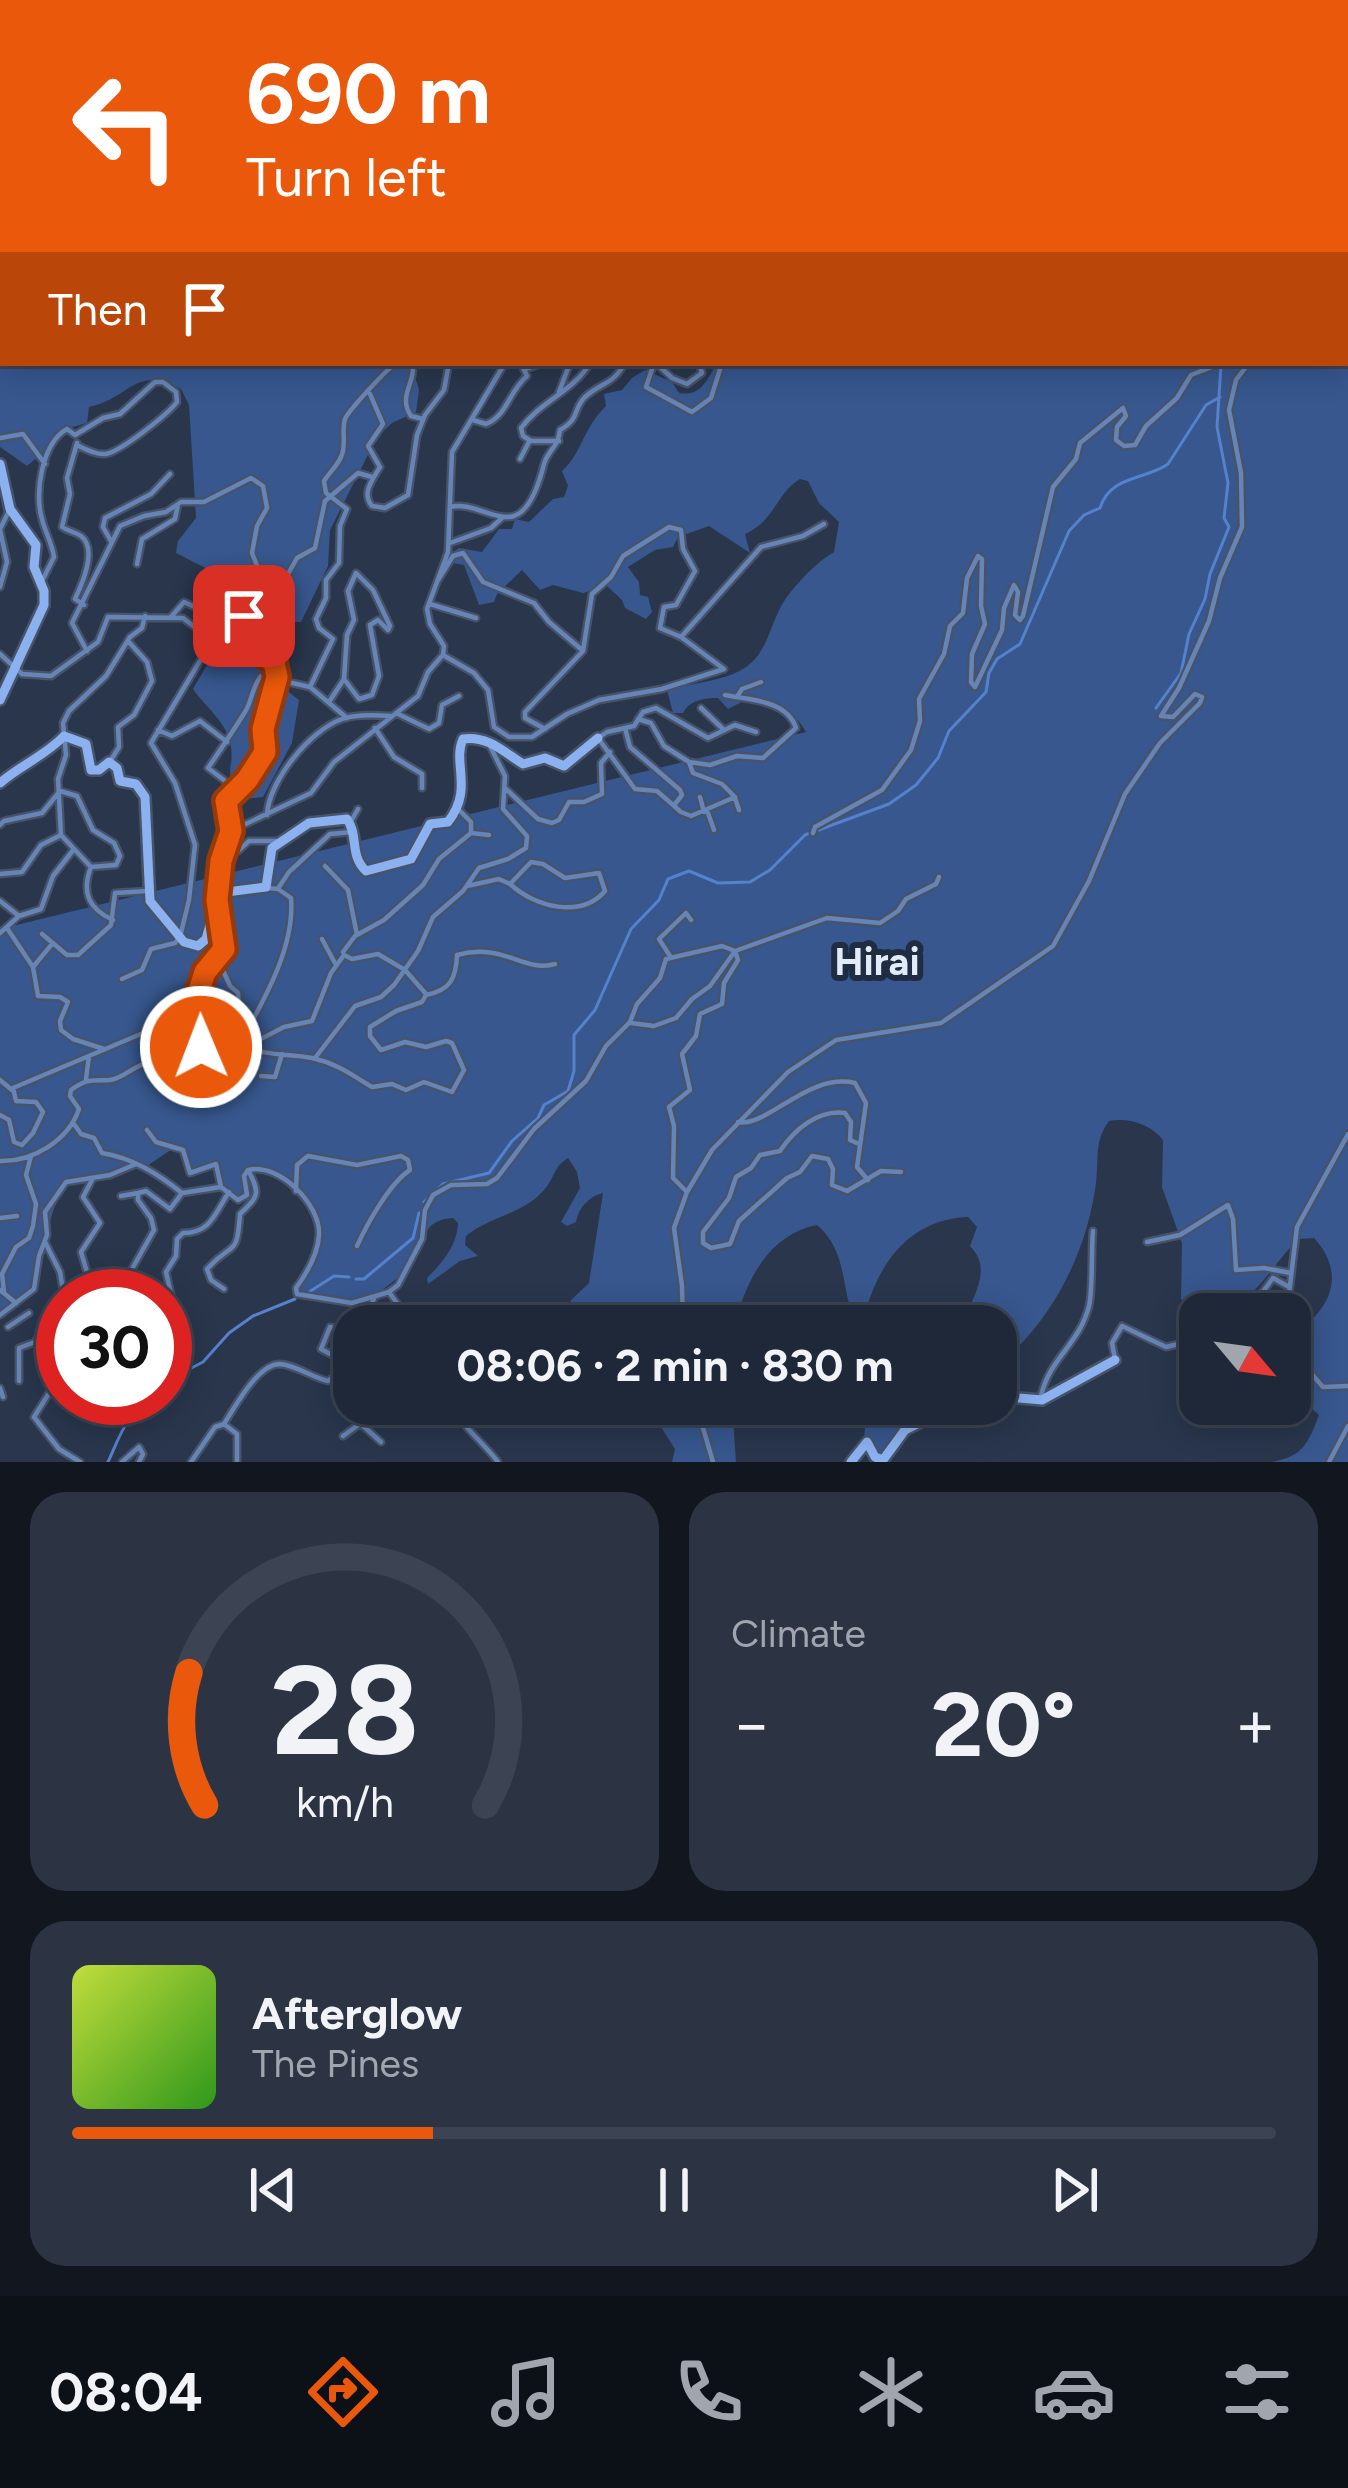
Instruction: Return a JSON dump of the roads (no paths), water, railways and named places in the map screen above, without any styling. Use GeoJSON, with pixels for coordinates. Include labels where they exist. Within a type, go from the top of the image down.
{"type":"FeatureCollection","features":[{"type":"Feature","properties":{"kind":"street"},"geometry":{"type":"LineString","coordinates":[[310,687],[333,639],[316,620],[326,598],[326,580],[339,563],[340,524],[347,509],[324,484],[342,454],[352,405],[370,394],[379,376],[392,366]]}},
{"type":"Feature","properties":{"kind":"street"},"geometry":{"type":"LineString","coordinates":[[412,366],[406,405],[411,416],[423,419]]}},
{"type":"Feature","properties":{"kind":"street"},"geometry":{"type":"LineString","coordinates":[[370,394],[383,422],[368,446],[380,467],[372,477],[368,499],[372,506],[385,508],[410,490],[423,419],[444,390],[448,366]]}},
{"type":"Feature","properties":{"kind":"street"},"geometry":{"type":"LineString","coordinates":[[231,831],[311,793],[330,766],[418,696],[430,669],[443,656],[445,649],[430,624],[428,603],[450,543],[452,452],[503,366]]}},
{"type":"Feature","properties":{"kind":"street"},"geometry":{"type":"LineString","coordinates":[[472,420],[485,424],[500,416],[513,388],[527,376],[524,366]]}},
{"type":"Feature","properties":{"kind":"street"},"geometry":{"type":"LineString","coordinates":[[559,392],[569,366]]}},
{"type":"Feature","properties":{"kind":"street"},"geometry":{"type":"LineString","coordinates":[[559,441],[530,440],[521,428],[588,366]]}},
{"type":"Feature","properties":{"kind":"street"},"geometry":{"type":"LineString","coordinates":[[450,507],[465,505],[511,517],[524,508],[542,479],[560,430],[575,420],[583,399],[614,381],[624,366]]}},
{"type":"Feature","properties":{"kind":"street"},"geometry":{"type":"LineString","coordinates":[[654,366],[646,387],[694,412],[712,398],[721,366]]}},
{"type":"Feature","properties":{"kind":"street"},"geometry":{"type":"LineString","coordinates":[[659,366],[687,384],[702,373],[700,366]]}},
{"type":"Feature","properties":{"kind":"street"},"geometry":{"type":"LineString","coordinates":[[813,833],[815,827],[882,790],[911,750],[920,721],[919,699],[944,655],[950,626],[962,613],[967,578],[978,556],[982,559],[985,624],[972,654],[970,682],[975,687],[1002,630],[1014,585],[1018,592],[1015,615],[1021,620],[1023,616],[1047,500],[1077,457],[1080,443],[1123,408],[1126,416],[1117,427],[1116,440],[1124,446],[1135,445],[1146,426],[1178,398],[1192,375],[1214,366]]}},
{"type":"Feature","properties":{"kind":"street"},"geometry":{"type":"LineString","coordinates":[[682,1305],[674,1228],[687,1192],[712,1150],[788,1072],[836,1040],[941,1023],[1060,940],[1125,794],[1160,743],[1202,699],[1195,694],[1173,717],[1161,716],[1209,621],[1220,578],[1242,527],[1240,473],[1228,410],[1236,380],[1247,366]]}},
{"type":"Feature","properties":{"kind":"street"},"geometry":{"type":"LineString","coordinates":[[75,435],[124,412],[155,382],[176,392],[176,402],[166,415],[119,450],[102,455],[77,446]]}},
{"type":"Feature","properties":{"kind":"street"},"geometry":{"type":"LineString","coordinates":[[41,584],[54,561],[40,507],[45,464],[61,431],[70,429],[77,446],[67,478],[70,494],[62,526],[86,544],[86,571],[75,598],[84,605]]}},
{"type":"Feature","properties":{"kind":"street"},"geometry":{"type":"LineString","coordinates":[[0,438],[23,434],[45,464]]}},
{"type":"Feature","properties":{"kind":"street"},"geometry":{"type":"LineString","coordinates":[[520,460],[530,440]]}},
{"type":"Feature","properties":{"kind":"street"},"geometry":{"type":"LineString","coordinates":[[0,464],[10,509],[36,545],[34,567],[44,605],[0,700]]}},
{"type":"Feature","properties":{"kind":"street"},"geometry":{"type":"LineString","coordinates":[[242,639],[258,627],[295,561],[315,548],[323,506],[330,495],[358,473],[372,477]]}},
{"type":"Feature","properties":{"kind":"street"},"geometry":{"type":"LineString","coordinates":[[111,541],[105,518],[151,494],[170,474]]}},
{"type":"Feature","properties":{"kind":"street"},"geometry":{"type":"LineString","coordinates":[[87,651],[72,625],[122,524],[166,512],[178,503],[204,502],[255,479],[263,486],[267,508],[256,530],[252,553],[260,573],[242,639]]}},
{"type":"Feature","properties":{"kind":"street"},"geometry":{"type":"LineString","coordinates":[[137,564],[142,539],[175,519],[178,503]]}},
{"type":"Feature","properties":{"kind":"street"},"geometry":{"type":"LineString","coordinates":[[0,587],[7,559],[0,529],[10,509]]}},
{"type":"Feature","properties":{"kind":"street"},"geometry":{"type":"LineString","coordinates":[[450,543],[498,524],[503,516]]}},
{"type":"Feature","properties":{"kind":"street"},"geometry":{"type":"LineString","coordinates":[[681,637],[761,547],[803,536],[824,524]]}},
{"type":"Feature","properties":{"kind":"street"},"geometry":{"type":"LineString","coordinates":[[443,656],[477,676],[488,690],[494,727],[513,738],[527,738],[599,700],[724,670],[659,626],[664,607],[676,605],[694,571],[682,549],[682,533],[674,526],[623,556],[611,578],[592,594],[583,651],[525,712],[525,718],[544,729]]}},
{"type":"Feature","properties":{"kind":"street"},"geometry":{"type":"LineString","coordinates":[[434,583],[453,556],[463,553],[487,585],[534,603],[583,651]]}},
{"type":"Feature","properties":{"kind":"street"},"geometry":{"type":"LineString","coordinates":[[329,702],[344,679],[347,635],[354,620],[348,591],[356,573],[374,590],[389,628],[378,620],[370,625],[379,676],[374,693],[357,699],[344,679]]}},
{"type":"Feature","properties":{"kind":"street"},"geometry":{"type":"LineString","coordinates":[[171,616],[184,602],[214,616]]}},
{"type":"Feature","properties":{"kind":"street"},"geometry":{"type":"LineString","coordinates":[[428,603],[476,618]]}},
{"type":"Feature","properties":{"kind":"street"},"geometry":{"type":"LineString","coordinates":[[0,783],[35,757],[50,752],[62,738],[69,711],[100,684],[128,640],[142,628],[145,616]]}},
{"type":"Feature","properties":{"kind":"street"},"geometry":{"type":"LineString","coordinates":[[0,655],[26,675],[50,676],[100,639],[108,617],[171,616],[188,621],[200,634],[214,639],[242,639],[274,662],[277,677],[264,722],[265,752],[226,802],[231,831],[204,942],[192,946],[153,907],[148,891],[145,797],[136,784],[120,781],[110,762]]}},
{"type":"Feature","properties":{"kind":"street"},"geometry":{"type":"LineString","coordinates":[[122,979],[142,970],[151,949],[175,943],[180,937],[195,845],[175,783],[152,747],[214,639]]}},
{"type":"Feature","properties":{"kind":"street"},"geometry":{"type":"LineString","coordinates":[[62,738],[74,736],[86,744],[91,770],[110,762],[119,747],[118,727],[131,718],[152,682],[147,662],[128,640]]}},
{"type":"Feature","properties":{"kind":"street"},"geometry":{"type":"LineString","coordinates":[[237,790],[208,770],[264,674],[310,687],[347,718]]}},
{"type":"Feature","properties":{"kind":"street"},"geometry":{"type":"LineString","coordinates":[[736,697],[742,689],[761,682]]}},
{"type":"Feature","properties":{"kind":"street"},"geometry":{"type":"LineString","coordinates":[[638,718],[651,723],[664,746],[689,762],[710,765],[736,756],[763,758],[794,732],[793,719],[778,707],[725,695]]}},
{"type":"Feature","properties":{"kind":"street"},"geometry":{"type":"LineString","coordinates":[[267,815],[275,790],[322,730],[347,718],[394,715],[429,729],[440,723],[443,703],[459,696]]}},
{"type":"Feature","properties":{"kind":"street"},"geometry":{"type":"LineString","coordinates":[[701,707],[724,730]]}},
{"type":"Feature","properties":{"kind":"street"},"geometry":{"type":"LineString","coordinates":[[358,809],[351,827],[356,859],[363,869],[375,871],[411,860],[428,826],[448,822],[457,808],[464,773],[460,741],[470,737],[505,749],[523,764],[545,758],[564,766],[607,732],[634,726],[643,712],[656,708],[708,738],[735,725],[755,732]]}},
{"type":"Feature","properties":{"kind":"street"},"geometry":{"type":"LineString","coordinates":[[158,730],[172,736],[200,721],[227,742]]}},
{"type":"Feature","properties":{"kind":"street"},"geometry":{"type":"LineString","coordinates":[[375,728],[394,757],[422,774],[422,788]]}},
{"type":"Feature","properties":{"kind":"street"},"geometry":{"type":"LineString","coordinates":[[626,728],[630,746],[680,790],[674,805]]}},
{"type":"Feature","properties":{"kind":"street"},"geometry":{"type":"LineString","coordinates":[[60,791],[76,796],[93,830],[118,849],[120,859],[114,866],[91,867],[61,835],[59,773],[66,755],[62,738]]}},
{"type":"Feature","properties":{"kind":"street"},"geometry":{"type":"LineString","coordinates":[[598,738],[635,788],[657,790],[692,816],[735,798]]}},
{"type":"Feature","properties":{"kind":"street"},"geometry":{"type":"LineString","coordinates":[[315,1058],[351,1009],[385,994],[418,951],[433,917],[467,886],[478,868],[526,848],[525,833],[503,809],[505,776],[489,744]]}},
{"type":"Feature","properties":{"kind":"street"},"geometry":{"type":"LineString","coordinates":[[506,789],[543,822],[552,823],[564,818],[566,804],[602,794],[601,763],[610,752]]}},
{"type":"Feature","properties":{"kind":"street"},"geometry":{"type":"LineString","coordinates":[[689,762],[693,773],[722,784],[739,810]]}},
{"type":"Feature","properties":{"kind":"street"},"geometry":{"type":"LineString","coordinates":[[0,825],[42,813],[60,791]]}},
{"type":"Feature","properties":{"kind":"street"},"geometry":{"type":"LineString","coordinates":[[700,797],[714,830]]}},
{"type":"Feature","properties":{"kind":"street"},"geometry":{"type":"LineString","coordinates":[[576,802],[582,815]]}},
{"type":"Feature","properties":{"kind":"street"},"geometry":{"type":"LineString","coordinates":[[457,808],[471,822],[471,833]]}},
{"type":"Feature","properties":{"kind":"street"},"geometry":{"type":"LineString","coordinates":[[272,888],[269,854],[281,843],[312,822],[342,818],[351,827]]}},
{"type":"Feature","properties":{"kind":"street"},"geometry":{"type":"LineString","coordinates":[[218,897],[272,888],[330,834],[351,827]]}},
{"type":"Feature","properties":{"kind":"street"},"geometry":{"type":"LineString","coordinates":[[247,1046],[284,1027],[312,1022],[345,945],[423,885],[439,859],[471,833],[489,835]]}},
{"type":"Feature","properties":{"kind":"street"},"geometry":{"type":"LineString","coordinates":[[0,874],[25,870],[40,845],[61,835]]}},
{"type":"Feature","properties":{"kind":"street"},"geometry":{"type":"LineString","coordinates":[[238,851],[249,841],[281,843]]}},
{"type":"Feature","properties":{"kind":"street"},"geometry":{"type":"LineString","coordinates":[[74,849],[53,876],[41,909],[20,916],[3,930],[33,967],[39,998],[60,997],[68,1003],[61,1030],[104,1049]]}},
{"type":"Feature","properties":{"kind":"street"},"geometry":{"type":"LineString","coordinates":[[302,862],[311,870]]}},
{"type":"Feature","properties":{"kind":"street"},"geometry":{"type":"LineString","coordinates":[[467,886],[499,879],[527,897],[564,908],[583,905],[605,891],[599,873],[565,878],[539,862],[525,866],[511,884]]}},
{"type":"Feature","properties":{"kind":"street"},"geometry":{"type":"LineString","coordinates":[[326,866],[348,890],[357,935]]}},
{"type":"Feature","properties":{"kind":"street"},"geometry":{"type":"LineString","coordinates":[[91,867],[87,880],[90,905],[113,920]]}},
{"type":"Feature","properties":{"kind":"street"},"geometry":{"type":"LineString","coordinates":[[630,1022],[654,1026],[676,1018],[707,989],[735,951],[827,918],[880,922],[940,877]]}},
{"type":"Feature","properties":{"kind":"street"},"geometry":{"type":"LineString","coordinates":[[272,888],[291,898],[289,929],[260,1014],[243,1038],[247,1046],[344,1067],[372,1087],[392,1084],[406,1090],[424,1082],[452,1092],[464,1070],[452,1043],[426,1047],[405,1042],[381,1050],[368,1033],[373,1024],[450,984],[456,975],[457,955],[496,950],[537,965],[555,964]]}},
{"type":"Feature","properties":{"kind":"street"},"geometry":{"type":"LineString","coordinates":[[42,934],[70,956],[77,955],[108,929],[115,893],[148,891]]}},
{"type":"Feature","properties":{"kind":"street"},"geometry":{"type":"LineString","coordinates":[[201,1047],[194,1010],[205,972],[218,959],[224,941],[218,897]]}},
{"type":"Feature","properties":{"kind":"street"},"geometry":{"type":"LineString","coordinates":[[0,901],[20,916]]}},
{"type":"Feature","properties":{"kind":"street"},"geometry":{"type":"LineString","coordinates":[[670,956],[659,939],[686,913],[691,920]]}},
{"type":"Feature","properties":{"kind":"street"},"geometry":{"type":"LineString","coordinates":[[322,939],[336,965]]}},
{"type":"Feature","properties":{"kind":"street"},"geometry":{"type":"LineString","coordinates":[[33,967],[52,944]]}},
{"type":"Feature","properties":{"kind":"street"},"geometry":{"type":"LineString","coordinates":[[248,1170],[272,1169],[296,1191],[320,1227],[317,1248],[297,1294],[348,1303],[389,1292],[404,1278],[422,1239],[424,1210],[433,1196],[451,1185],[487,1184],[497,1178],[534,1129],[583,1084],[606,1046],[630,1022],[637,1004],[660,978],[664,962],[670,956],[725,945],[735,951],[737,960],[724,983],[722,1004],[700,1014],[696,1036],[682,1054],[690,1090],[669,1106],[674,1126],[673,1178],[687,1192]]}},
{"type":"Feature","properties":{"kind":"street"},"geometry":{"type":"LineString","coordinates":[[344,955],[352,959],[376,954],[405,970],[426,995]]}},
{"type":"Feature","properties":{"kind":"street"},"geometry":{"type":"LineString","coordinates":[[218,959],[238,993],[239,1006]]}},
{"type":"Feature","properties":{"kind":"street"},"geometry":{"type":"LineString","coordinates":[[12,1090],[205,1009],[213,1000]]}},
{"type":"Feature","properties":{"kind":"street"},"geometry":{"type":"LineString","coordinates":[[0,1161],[31,1156],[74,1124],[79,1108],[70,1093],[86,1079],[112,1079],[148,1063],[166,1040],[196,1052],[226,1020]]}},
{"type":"Feature","properties":{"kind":"street"},"geometry":{"type":"LineString","coordinates":[[261,1076],[275,1077],[282,1054]]}},
{"type":"Feature","properties":{"kind":"street"},"geometry":{"type":"LineString","coordinates":[[86,1079],[89,1056]]}},
{"type":"Feature","properties":{"kind":"street"},"geometry":{"type":"LineString","coordinates":[[0,1080],[19,1103],[39,1104],[41,1119],[18,1145],[10,1122],[0,1115]]}},
{"type":"Feature","properties":{"kind":"street"},"geometry":{"type":"LineString","coordinates":[[738,1122],[753,1122],[814,1088],[851,1082],[859,1086],[865,1100],[858,1170],[868,1180]]}},
{"type":"Feature","properties":{"kind":"street"},"geometry":{"type":"LineString","coordinates":[[859,1144],[850,1140],[851,1123],[845,1113],[821,1114],[791,1134],[780,1151],[760,1155],[736,1177],[729,1198],[717,1210],[702,1240],[711,1248],[730,1244],[739,1221],[800,1172],[812,1156],[828,1159],[833,1168],[831,1182],[850,1191],[886,1169],[901,1172]]}},
{"type":"Feature","properties":{"kind":"street"},"geometry":{"type":"LineString","coordinates":[[74,1124],[81,1134],[94,1138],[102,1153],[136,1164],[182,1193]]}},
{"type":"Feature","properties":{"kind":"street"},"geometry":{"type":"LineString","coordinates":[[147,1130],[156,1142],[183,1150],[190,1173],[211,1164],[218,1166],[221,1187]]}},
{"type":"Feature","properties":{"kind":"street"},"geometry":{"type":"LineString","coordinates":[[1288,1293],[1298,1227],[1348,1134]]}},
{"type":"Feature","properties":{"kind":"street"},"geometry":{"type":"LineString","coordinates":[[8,1327],[27,1315],[2,1291],[2,1273],[33,1226],[36,1204],[26,1177],[31,1156]]}},
{"type":"Feature","properties":{"kind":"street"},"geometry":{"type":"LineString","coordinates":[[296,1191],[297,1165],[308,1156],[357,1165],[401,1156],[408,1160],[410,1170],[395,1179],[357,1246]]}},
{"type":"Feature","properties":{"kind":"street"},"geometry":{"type":"LineString","coordinates":[[0,1315],[34,1289],[50,1201],[70,1180],[136,1164]]}},
{"type":"Feature","properties":{"kind":"street"},"geometry":{"type":"LineString","coordinates":[[121,1196],[148,1192],[170,1209],[182,1193],[221,1187],[238,1200],[248,1196],[244,1178],[248,1170]]}},
{"type":"Feature","properties":{"kind":"street"},"geometry":{"type":"LineString","coordinates":[[224,1289],[211,1280],[207,1269],[234,1247],[241,1234],[240,1214],[258,1198],[248,1170]]}},
{"type":"Feature","properties":{"kind":"street"},"geometry":{"type":"LineString","coordinates":[[86,1269],[81,1252],[100,1222],[83,1197],[93,1178]]}},
{"type":"Feature","properties":{"kind":"street"},"geometry":{"type":"LineString","coordinates":[[168,1269],[176,1256],[176,1239],[181,1233],[207,1227],[229,1192]]}},
{"type":"Feature","properties":{"kind":"street"},"geometry":{"type":"LineString","coordinates":[[132,1269],[154,1231],[138,1193]]}},
{"type":"Feature","properties":{"kind":"street"},"geometry":{"type":"LineString","coordinates":[[1147,1243],[1180,1235],[1228,1205],[1236,1270],[1291,1273]]}},
{"type":"Feature","properties":{"kind":"street"},"geometry":{"type":"LineString","coordinates":[[0,1218],[17,1216]]}},
{"type":"Feature","properties":{"kind":"street"},"geometry":{"type":"LineString","coordinates":[[1040,1400],[1048,1369],[1066,1352],[1089,1305],[1093,1231]]}},
{"type":"Feature","properties":{"kind":"street"},"geometry":{"type":"LineString","coordinates":[[45,1242],[58,1269]]}},
{"type":"Feature","properties":{"kind":"street"},"geometry":{"type":"LineString","coordinates":[[1262,1293],[1273,1278],[1289,1287]]}},
{"type":"Feature","properties":{"kind":"street"},"geometry":{"type":"LineString","coordinates":[[389,1292],[398,1305]]}},
{"type":"Feature","properties":{"kind":"street"},"geometry":{"type":"LineString","coordinates":[[372,1305],[375,1296]]}},
{"type":"Feature","properties":{"kind":"street"},"geometry":{"type":"LineString","coordinates":[[1017,1398],[1040,1400],[1115,1360],[1112,1343],[1123,1326],[1166,1347],[1179,1344]]}},
{"type":"Feature","properties":{"kind":"street"},"geometry":{"type":"LineString","coordinates":[[333,1328],[321,1349],[333,1352]]}},
{"type":"Feature","properties":{"kind":"street"},"geometry":{"type":"LineString","coordinates":[[19,1381],[19,1348],[36,1340]]}},
{"type":"Feature","properties":{"kind":"street"},"geometry":{"type":"LineString","coordinates":[[191,1462],[215,1427],[224,1424],[259,1377],[275,1365],[328,1381],[333,1376]]}},
{"type":"Feature","properties":{"kind":"street"},"geometry":{"type":"LineString","coordinates":[[1311,1373],[1323,1387],[1348,1386]]}},
{"type":"Feature","properties":{"kind":"street"},"geometry":{"type":"LineString","coordinates":[[0,1388],[3,1397]]}},
{"type":"Feature","properties":{"kind":"street"},"geometry":{"type":"LineString","coordinates":[[224,1424],[237,1434],[237,1462]]}},
{"type":"Feature","properties":{"kind":"street"},"geometry":{"type":"LineString","coordinates":[[40,1425],[59,1449],[80,1462]]}},
{"type":"Feature","properties":{"kind":"street"},"geometry":{"type":"LineString","coordinates":[[343,1436],[360,1425]]}},
{"type":"Feature","properties":{"kind":"street"},"geometry":{"type":"LineString","coordinates":[[363,1425],[381,1442]]}},
{"type":"Feature","properties":{"kind":"street"},"geometry":{"type":"LineString","coordinates":[[465,1425],[498,1462]]}},
{"type":"Feature","properties":{"kind":"street"},"geometry":{"type":"LineString","coordinates":[[704,1425],[713,1462]]}},
{"type":"Feature","properties":{"kind":"street"},"geometry":{"type":"LineString","coordinates":[[851,1462],[867,1442],[875,1457],[883,1460],[905,1430],[915,1425]]}},
{"type":"Feature","properties":{"kind":"street"},"geometry":{"type":"LineString","coordinates":[[1329,1462],[1348,1426]]}},
{"type":"Feature","properties":{"kind":"street"},"geometry":{"type":"LineString","coordinates":[[122,1462],[139,1447],[143,1454],[139,1462]]}},
{"type":"Feature","properties":{"kind":"waterway"},"geometry":{"type":"LineString","coordinates":[[1156,708],[1181,673],[1189,634],[1229,527],[1224,518],[1228,483],[1217,427],[1221,366]]}},
{"type":"Feature","properties":{"kind":"waterway"},"geometry":{"type":"LineString","coordinates":[[424,1202],[443,1184],[489,1173],[544,1105],[568,1091],[574,1071],[574,1035],[595,1010],[631,929],[659,900],[668,879],[689,871],[718,883],[750,882],[770,870],[805,835],[889,804],[916,785],[938,758],[949,731],[986,692],[997,659],[1020,644],[1069,531],[1084,515],[1100,508],[1112,489],[1168,464],[1206,405],[1220,397]]}},
{"type":"Feature","properties":{"kind":"waterway"},"geometry":{"type":"LineString","coordinates":[[356,1279],[364,1279],[413,1238],[419,1213]]}},
{"type":"Feature","properties":{"kind":"waterway"},"geometry":{"type":"LineString","coordinates":[[309,1292],[334,1276],[349,1277]]}},
{"type":"Feature","properties":{"kind":"waterway"},"geometry":{"type":"LineString","coordinates":[[192,1368],[253,1316],[295,1299]]}},
{"type":"Feature","properties":{"kind":"waterway"},"geometry":{"type":"LineString","coordinates":[[108,1462],[126,1425]]}},
{"type":"Feature","properties":{"kind":"district","name":"Hirai"},"geometry":{"type":"Point","coordinates":[877,961]}}]}
